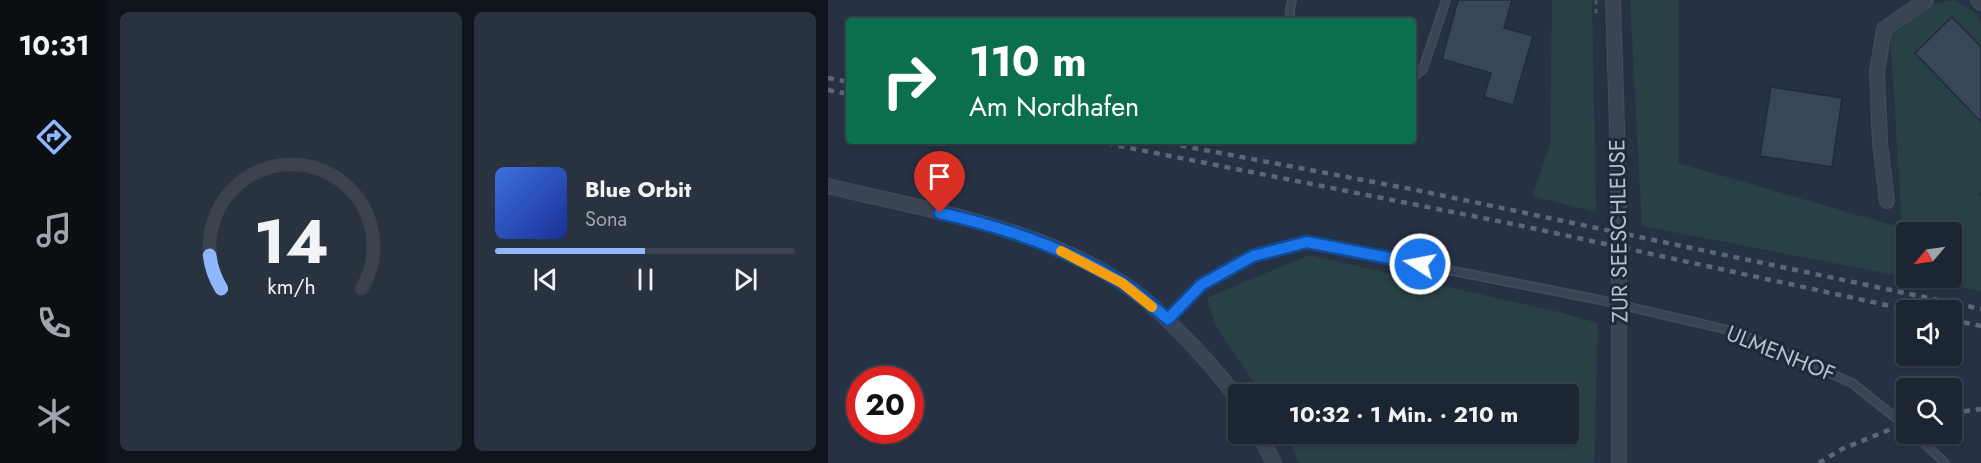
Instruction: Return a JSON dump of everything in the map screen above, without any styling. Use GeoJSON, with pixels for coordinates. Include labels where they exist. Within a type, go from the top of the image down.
{"type":"FeatureCollection","features":[{"type":"Feature","properties":{"kind":"street","name":"ZUR SEESCHLEUSE"},"geometry":{"type":"LineString","coordinates":[[1613,0],[1619,189],[1619,463]]}},
{"type":"Feature","properties":{"kind":"street"},"geometry":{"type":"LineString","coordinates":[[1887,201],[1880,143],[1877,72],[1884,29],[1926,0]]}},
{"type":"Feature","properties":{"kind":"street"},"geometry":{"type":"LineString","coordinates":[[828,186],[985,223],[1071,255],[1122,283],[1168,319],[1228,385]]}},
{"type":"Feature","properties":{"kind":"street"},"geometry":{"type":"LineString","coordinates":[[1264,444],[1274,463]]}},
{"type":"Feature","properties":{"kind":"lane"},"geometry":{"type":"LineString","coordinates":[[1290,18],[1292,0]]}},
{"type":"Feature","properties":{"kind":"lane"},"geometry":{"type":"LineString","coordinates":[[1416,75],[1423,69],[1446,0]]}},
{"type":"Feature","properties":{"kind":"lane","name":"ULMENHOF"},"geometry":{"type":"LineString","coordinates":[[1168,319],[1201,285],[1253,256],[1307,242],[1600,300],[1737,332],[1852,383],[1896,418]]}},
{"type":"Feature","properties":{"kind":"lane"},"geometry":{"type":"LineString","coordinates":[[1925,444],[1945,463]]}},
{"type":"Feature","properties":{"kind":"green space"},"geometry":{"type":"Polygon","coordinates":[[[1552,0],[1592,0],[1596,212],[1532,196],[1550,145],[1552,0]]]}},
{"type":"Feature","properties":{"kind":"green space"},"geometry":{"type":"Polygon","coordinates":[[[1630,0],[1678,0],[1678,163],[1896,226],[1896,275],[1642,226],[1630,0]]]}},
{"type":"Feature","properties":{"kind":"green space"},"geometry":{"type":"Polygon","coordinates":[[[1955,0],[1975,13],[1981,21],[1981,191],[1978,194],[1981,196],[1981,291],[1962,288],[1962,222],[1902,222],[1890,29],[1932,4],[1955,0]]]}},
{"type":"Feature","properties":{"kind":"green space"},"geometry":{"type":"Polygon","coordinates":[[[1309,255],[1598,323],[1594,463],[1299,463],[1291,444],[1579,444],[1579,384],[1255,384],[1216,327],[1207,298],[1309,255]]]}},
{"type":"Feature","properties":{"kind":"building"},"geometry":{"type":"Polygon","coordinates":[[[1458,0],[1512,0],[1504,28],[1533,36],[1513,105],[1484,97],[1491,73],[1442,59],[1458,0]]]}},
{"type":"Feature","properties":{"kind":"building"},"geometry":{"type":"Polygon","coordinates":[[[1952,17],[1981,47],[1981,122],[1915,53],[1952,17]]]}},
{"type":"Feature","properties":{"kind":"building"},"geometry":{"type":"Polygon","coordinates":[[[1771,87],[1842,98],[1832,167],[1760,156],[1771,87]]]}},
{"type":"Feature","properties":{"kind":"railway"},"geometry":{"type":"LineString","coordinates":[[828,78],[846,81]]}},
{"type":"Feature","properties":{"kind":"railway"},"geometry":{"type":"LineString","coordinates":[[828,90],[846,93]]}},
{"type":"Feature","properties":{"kind":"railway"},"geometry":{"type":"LineString","coordinates":[[1110,144],[1518,225],[1896,307]]}},
{"type":"Feature","properties":{"kind":"railway"},"geometry":{"type":"LineString","coordinates":[[1173,144],[1421,191],[1981,309]]}},
{"type":"Feature","properties":{"kind":"railway"},"geometry":{"type":"LineString","coordinates":[[1962,322],[1981,326]]}},
{"type":"Feature","properties":{"kind":"railway"},"geometry":{"type":"LineString","coordinates":[[1962,412],[1981,409]]}},
{"type":"Feature","properties":{"kind":"railway"},"geometry":{"type":"LineString","coordinates":[[1819,463],[1842,449],[1896,427]]}},
{"type":"Feature","properties":{"kind":"slow traffic"},"geometry":{"type":"LineString","coordinates":[[1061,251],[1122,283],[1152,307]]}},
{"type":"Feature","properties":{"kind":"route"},"geometry":{"type":"LineString","coordinates":[[940,213],[985,223],[1071,255],[1122,283],[1168,319],[1201,285],[1253,256],[1307,242],[1420,264]]}}]}
